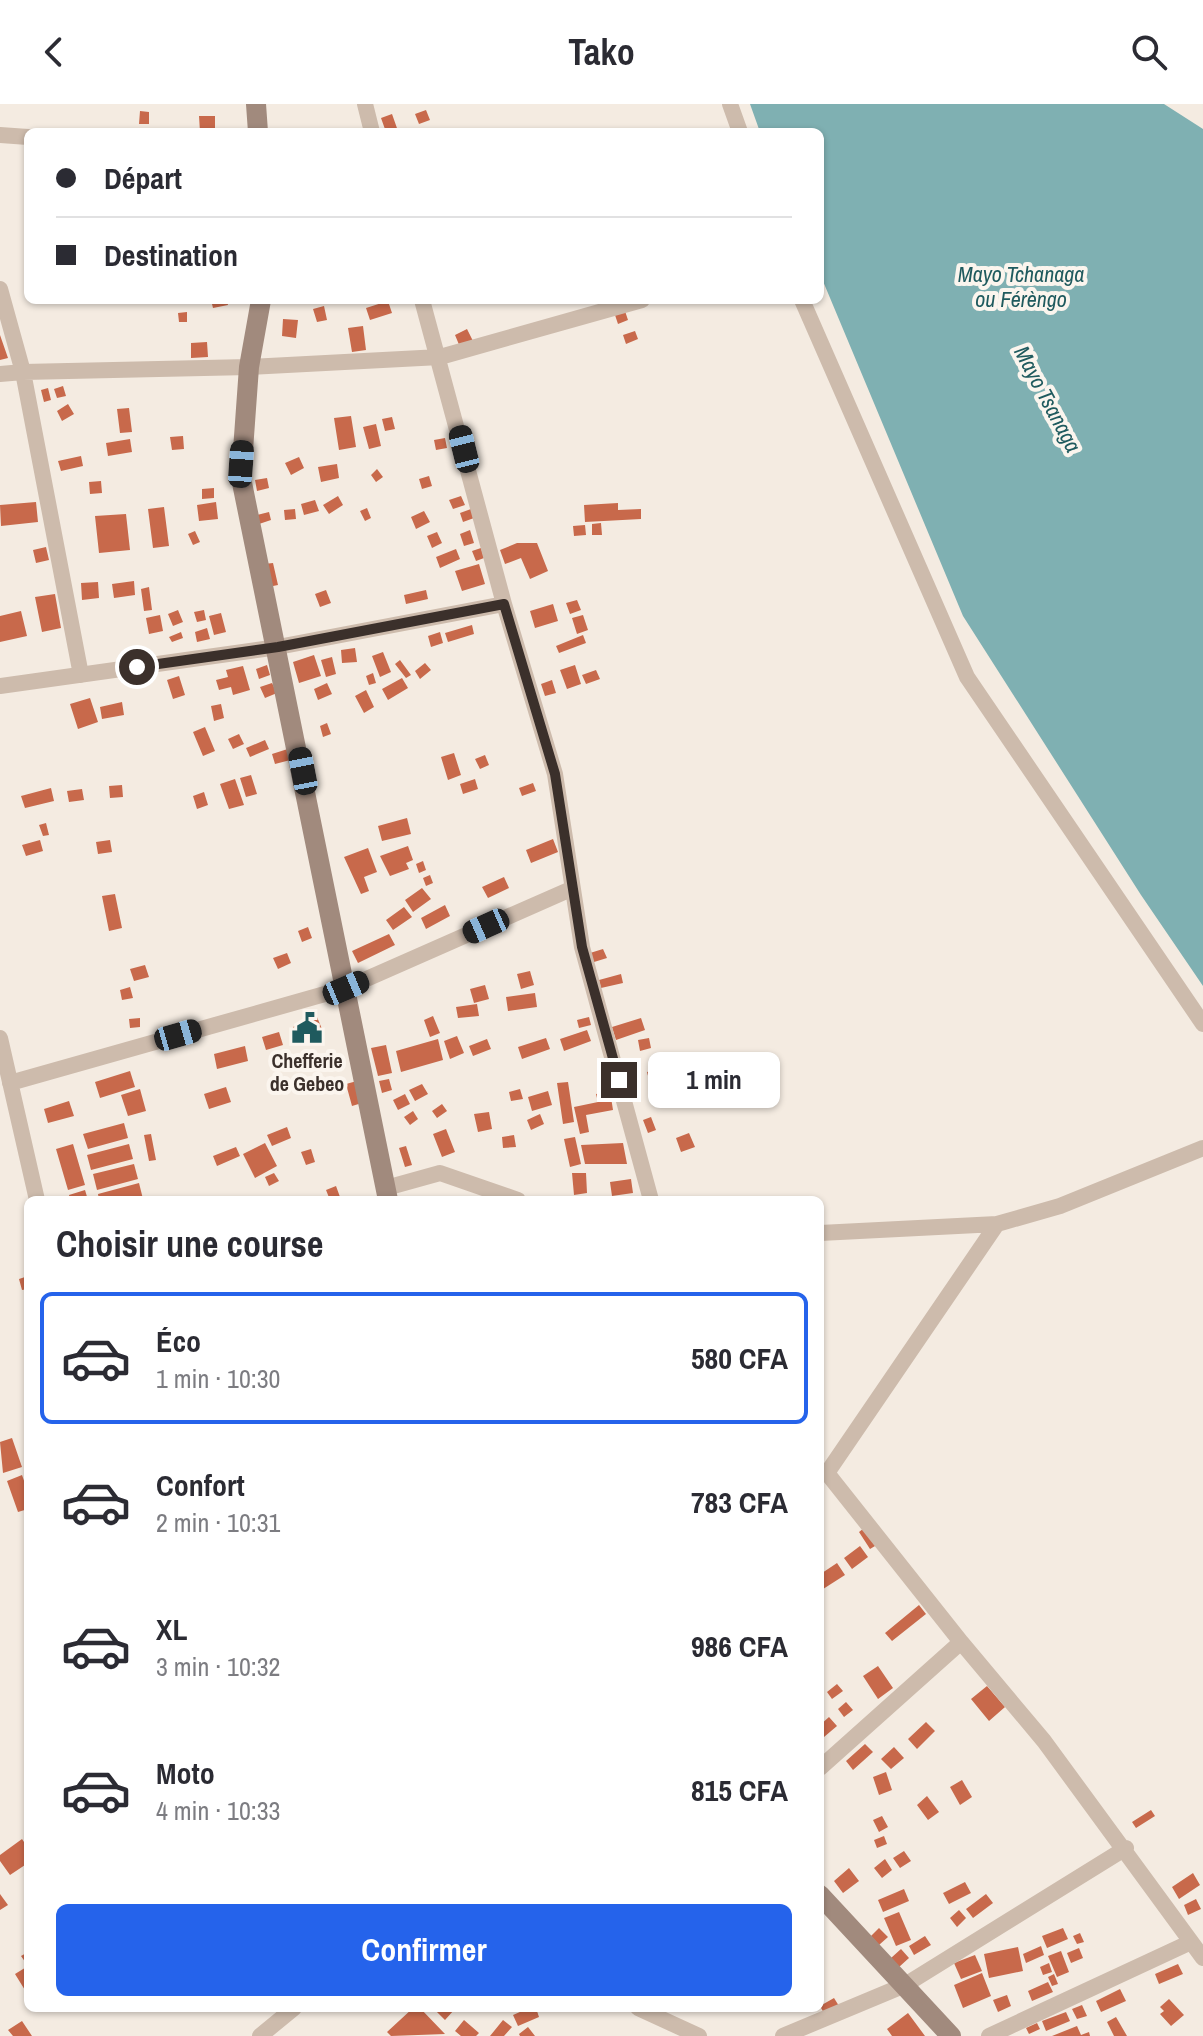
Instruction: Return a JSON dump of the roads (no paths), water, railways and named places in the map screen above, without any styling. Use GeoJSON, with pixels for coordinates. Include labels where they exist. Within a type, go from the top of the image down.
{"type":"FeatureCollection","features":[{"type":"Feature","properties":{"kind":"street"},"geometry":{"type":"LineString","coordinates":[[256,104],[258,128]]}},
{"type":"Feature","properties":{"kind":"street"},"geometry":{"type":"LineString","coordinates":[[365,104],[371,128]]}},
{"type":"Feature","properties":{"kind":"street"},"geometry":{"type":"LineString","coordinates":[[730,104],[739,128]]}},
{"type":"Feature","properties":{"kind":"street"},"geometry":{"type":"LineString","coordinates":[[0,135],[24,137]]}},
{"type":"Feature","properties":{"kind":"street"},"geometry":{"type":"LineString","coordinates":[[0,289],[23,372],[81,675]]}},
{"type":"Feature","properties":{"kind":"street"},"geometry":{"type":"LineString","coordinates":[[260,304],[249,367],[241,478],[278,647],[387,1194],[440,1173],[506,1196]]}},
{"type":"Feature","properties":{"kind":"street"},"geometry":{"type":"LineString","coordinates":[[423,304],[504,604],[555,774],[582,947],[650,1196]]}},
{"type":"Feature","properties":{"kind":"street"},"geometry":{"type":"LineString","coordinates":[[0,374],[249,367],[440,357],[628,304]]}},
{"type":"Feature","properties":{"kind":"street"},"geometry":{"type":"LineString","coordinates":[[804,304],[967,677],[1203,1024]]}},
{"type":"Feature","properties":{"kind":"street"},"geometry":{"type":"LineString","coordinates":[[0,686],[278,647],[504,604]]}},
{"type":"Feature","properties":{"kind":"street"},"geometry":{"type":"LineString","coordinates":[[10,1083],[346,988],[571,889]]}},
{"type":"Feature","properties":{"kind":"street"},"geometry":{"type":"LineString","coordinates":[[0,1038],[36,1196]]}},
{"type":"Feature","properties":{"kind":"street"},"geometry":{"type":"LineString","coordinates":[[824,1233],[997,1224],[1060,1206],[1203,1148]]}},
{"type":"Feature","properties":{"kind":"street"},"geometry":{"type":"LineString","coordinates":[[824,1468],[997,1224]]}},
{"type":"Feature","properties":{"kind":"street"},"geometry":{"type":"LineString","coordinates":[[824,1473],[1044,1741],[1126,1848],[1203,1958]]}},
{"type":"Feature","properties":{"kind":"street"},"geometry":{"type":"LineString","coordinates":[[824,1764],[961,1642]]}},
{"type":"Feature","properties":{"kind":"street"},"geometry":{"type":"LineString","coordinates":[[783,2036],[905,1985],[1126,1848]]}},
{"type":"Feature","properties":{"kind":"street"},"geometry":{"type":"LineString","coordinates":[[824,1899],[951,2036]]}},
{"type":"Feature","properties":{"kind":"street"},"geometry":{"type":"LineString","coordinates":[[989,2036],[1191,1942]]}},
{"type":"Feature","properties":{"kind":"street"},"geometry":{"type":"LineString","coordinates":[[260,2036],[289,2012]]}},
{"type":"Feature","properties":{"kind":"street"},"geometry":{"type":"LineString","coordinates":[[647,2012],[699,2036]]}},
{"type":"Feature","properties":{"kind":"water","name":"Mayo Tchanaga ou Férèngo"},"geometry":{"type":"Polygon","coordinates":[[[750,104],[1164,104],[1203,129],[1203,986],[1141,895],[963,616],[824,284],[824,128],[759,128],[750,104]]]}},
{"type":"Feature","properties":{"kind":"place","name":"Chefferie de Gebeo"},"geometry":{"type":"Point","coordinates":[307,1028]}},
{"type":"Feature","properties":{"kind":"water label","name":"Mayo Tsanaga"},"geometry":{"type":"Point","coordinates":[1048,399]}}]}
